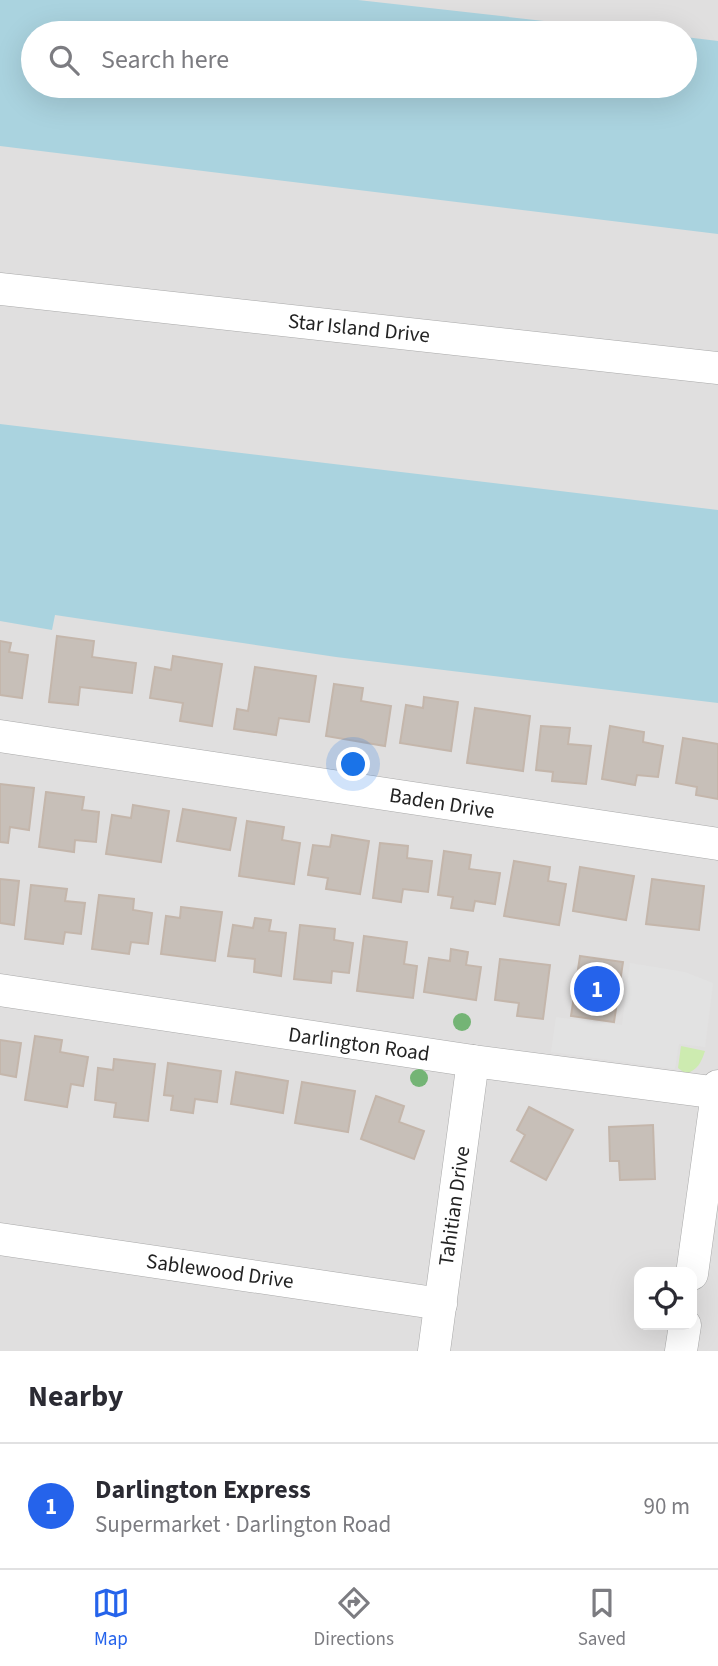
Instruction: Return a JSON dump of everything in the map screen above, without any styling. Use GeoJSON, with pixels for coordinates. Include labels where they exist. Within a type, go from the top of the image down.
{"type":"FeatureCollection","features":[{"type":"Feature","properties":{"kind":"street","name":"Star Island Drive"},"geometry":{"type":"LineString","coordinates":[[0,289],[718,368]]}},
{"type":"Feature","properties":{"kind":"street","name":"Baden Drive"},"geometry":{"type":"LineString","coordinates":[[0,736],[718,844]]}},
{"type":"Feature","properties":{"kind":"street","name":"Darlington Road"},"geometry":{"type":"LineString","coordinates":[[0,990],[473,1061],[718,1093]]}},
{"type":"Feature","properties":{"kind":"street","name":"Tahitian Drive"},"geometry":{"type":"LineString","coordinates":[[434,1351],[473,1061]]}},
{"type":"Feature","properties":{"kind":"street"},"geometry":{"type":"LineString","coordinates":[[693,1267],[718,1086]]}},
{"type":"Feature","properties":{"kind":"street","name":"Sablewood Drive"},"geometry":{"type":"LineString","coordinates":[[0,1239],[440,1304]]}},
{"type":"Feature","properties":{"kind":"street"},"geometry":{"type":"LineString","coordinates":[[681,1351],[684,1330]]}},
{"type":"Feature","properties":{"kind":"shaded area"},"geometry":{"type":"Polygon","coordinates":[[[0,0],[718,0],[718,1351],[0,1351],[0,0]]]}},
{"type":"Feature","properties":{"kind":"shaded area"},"geometry":{"type":"Polygon","coordinates":[[[630,963],[685,972],[713,983],[705,1047],[679,1044],[675,1069],[551,1052],[556,1017],[622,1025],[630,963]]]}},
{"type":"Feature","properties":{"kind":"green space"},"geometry":{"type":"Polygon","coordinates":[[[681,1046],[705,1051],[698,1065],[686,1074],[678,1068],[681,1046]]]}},
{"type":"Feature","properties":{"kind":"water"},"geometry":{"type":"Polygon","coordinates":[[[0,0],[358,0],[544,21],[21,21],[21,98],[697,98],[697,38],[718,41],[718,234],[0,146],[0,0]]]}},
{"type":"Feature","properties":{"kind":"water"},"geometry":{"type":"Polygon","coordinates":[[[0,424],[718,510],[718,703],[336,657],[55,615],[52,630],[0,621],[0,424]]]}},
{"type":"Feature","properties":{"kind":"building"},"geometry":{"type":"Polygon","coordinates":[[[57,636],[94,641],[92,657],[136,663],[132,693],[80,687],[78,705],[49,702],[57,636]]]}},
{"type":"Feature","properties":{"kind":"building"},"geometry":{"type":"Polygon","coordinates":[[[0,641],[11,643],[9,652],[28,655],[22,698],[0,695],[0,641]]]}},
{"type":"Feature","properties":{"kind":"building"},"geometry":{"type":"Polygon","coordinates":[[[173,656],[222,664],[212,726],[180,721],[183,703],[150,698],[155,667],[171,670],[173,656]]]}},
{"type":"Feature","properties":{"kind":"building"},"geometry":{"type":"Polygon","coordinates":[[[255,667],[316,676],[309,722],[279,718],[276,735],[234,729],[237,709],[248,711],[255,667]]]}},
{"type":"Feature","properties":{"kind":"building"},"geometry":{"type":"Polygon","coordinates":[[[334,684],[363,688],[361,701],[391,706],[385,746],[326,736],[334,684]]]}},
{"type":"Feature","properties":{"kind":"building"},"geometry":{"type":"Polygon","coordinates":[[[424,697],[458,702],[451,751],[400,743],[406,705],[423,708],[424,697]]]}},
{"type":"Feature","properties":{"kind":"building"},"geometry":{"type":"Polygon","coordinates":[[[475,708],[530,716],[523,771],[467,763],[475,708]]]}},
{"type":"Feature","properties":{"kind":"building"},"geometry":{"type":"Polygon","coordinates":[[[541,726],[570,728],[568,744],[591,746],[586,784],[552,781],[553,772],[536,770],[541,726]]]}},
{"type":"Feature","properties":{"kind":"building"},"geometry":{"type":"Polygon","coordinates":[[[610,726],[644,732],[643,742],[663,746],[658,777],[637,775],[635,785],[602,779],[610,726]]]}},
{"type":"Feature","properties":{"kind":"building"},"geometry":{"type":"Polygon","coordinates":[[[683,738],[718,744],[718,799],[696,795],[697,787],[676,783],[683,738]]]}},
{"type":"Feature","properties":{"kind":"building"},"geometry":{"type":"Polygon","coordinates":[[[0,784],[34,788],[29,830],[10,827],[8,843],[0,842],[0,784]]]}},
{"type":"Feature","properties":{"kind":"building"},"geometry":{"type":"Polygon","coordinates":[[[46,792],[84,797],[82,810],[99,812],[96,842],[75,840],[74,852],[39,847],[46,792]]]}},
{"type":"Feature","properties":{"kind":"building"},"geometry":{"type":"Polygon","coordinates":[[[133,805],[169,811],[161,862],[106,854],[112,815],[131,818],[133,805]]]}},
{"type":"Feature","properties":{"kind":"building"},"geometry":{"type":"Polygon","coordinates":[[[183,809],[236,818],[230,850],[177,841],[183,809]]]}},
{"type":"Feature","properties":{"kind":"building"},"geometry":{"type":"Polygon","coordinates":[[[247,821],[284,827],[282,840],[300,843],[294,884],[239,876],[247,821]]]}},
{"type":"Feature","properties":{"kind":"building"},"geometry":{"type":"Polygon","coordinates":[[[332,835],[369,841],[360,894],[326,889],[328,878],[308,875],[313,845],[330,847],[332,835]]]}},
{"type":"Feature","properties":{"kind":"building"},"geometry":{"type":"Polygon","coordinates":[[[380,843],[408,846],[407,858],[432,861],[428,892],[403,889],[401,902],[373,898],[380,843]]]}},
{"type":"Feature","properties":{"kind":"building"},"geometry":{"type":"Polygon","coordinates":[[[444,851],[471,855],[469,869],[500,873],[495,904],[475,901],[473,911],[451,908],[453,897],[438,895],[444,851]]]}},
{"type":"Feature","properties":{"kind":"building"},"geometry":{"type":"Polygon","coordinates":[[[514,861],[550,867],[548,881],[566,884],[559,925],[504,916],[514,861]]]}},
{"type":"Feature","properties":{"kind":"building"},"geometry":{"type":"Polygon","coordinates":[[[580,867],[634,876],[626,920],[573,911],[580,867]]]}},
{"type":"Feature","properties":{"kind":"building"},"geometry":{"type":"Polygon","coordinates":[[[0,879],[19,881],[14,925],[0,923],[0,879]]]}},
{"type":"Feature","properties":{"kind":"building"},"geometry":{"type":"Polygon","coordinates":[[[652,879],[704,886],[699,930],[646,924],[652,879]]]}},
{"type":"Feature","properties":{"kind":"building"},"geometry":{"type":"Polygon","coordinates":[[[31,885],[67,889],[65,901],[85,903],[81,934],[65,932],[63,944],[25,939],[31,885]]]}},
{"type":"Feature","properties":{"kind":"building"},"geometry":{"type":"Polygon","coordinates":[[[99,895],[134,899],[133,910],[152,913],[148,944],[131,942],[129,954],[92,949],[99,895]]]}},
{"type":"Feature","properties":{"kind":"building"},"geometry":{"type":"Polygon","coordinates":[[[181,907],[222,912],[215,961],[161,954],[166,916],[180,918],[181,907]]]}},
{"type":"Feature","properties":{"kind":"building"},"geometry":{"type":"Polygon","coordinates":[[[255,918],[271,920],[269,931],[286,933],[281,976],[254,972],[255,959],[228,956],[233,925],[253,928],[255,918]]]}},
{"type":"Feature","properties":{"kind":"building"},"geometry":{"type":"Polygon","coordinates":[[[300,925],[335,929],[334,940],[353,943],[349,973],[332,971],[331,983],[294,979],[300,925]]]}},
{"type":"Feature","properties":{"kind":"building"},"geometry":{"type":"Polygon","coordinates":[[[364,936],[407,942],[404,964],[417,966],[413,998],[357,991],[364,936]]]}},
{"type":"Feature","properties":{"kind":"building"},"geometry":{"type":"Polygon","coordinates":[[[451,949],[468,952],[466,965],[481,967],[476,1000],[424,992],[429,958],[450,961],[451,949]]]}},
{"type":"Feature","properties":{"kind":"building"},"geometry":{"type":"Polygon","coordinates":[[[580,956],[623,962],[614,1022],[571,1016],[580,956]]]}},
{"type":"Feature","properties":{"kind":"building"},"geometry":{"type":"Polygon","coordinates":[[[500,959],[550,965],[543,1019],[517,1016],[519,1003],[495,1000],[500,959]]]}},
{"type":"Feature","properties":{"kind":"building"},"geometry":{"type":"Polygon","coordinates":[[[35,1036],[62,1040],[60,1052],[88,1057],[83,1086],[71,1084],[67,1107],[25,1100],[35,1036]]]}},
{"type":"Feature","properties":{"kind":"building"},"geometry":{"type":"Polygon","coordinates":[[[0,1040],[21,1043],[16,1077],[0,1074],[0,1040]]]}},
{"type":"Feature","properties":{"kind":"building"},"geometry":{"type":"Polygon","coordinates":[[[114,1059],[155,1064],[148,1121],[114,1117],[116,1103],[95,1100],[98,1068],[113,1070],[114,1059]]]}},
{"type":"Feature","properties":{"kind":"building"},"geometry":{"type":"Polygon","coordinates":[[[168,1063],[221,1071],[217,1102],[195,1099],[193,1113],[171,1110],[173,1096],[164,1095],[168,1063]]]}},
{"type":"Feature","properties":{"kind":"building"},"geometry":{"type":"Polygon","coordinates":[[[236,1072],[288,1081],[283,1113],[231,1104],[236,1072]]]}},
{"type":"Feature","properties":{"kind":"building"},"geometry":{"type":"Polygon","coordinates":[[[302,1082],[355,1091],[348,1132],[295,1123],[302,1082]]]}},
{"type":"Feature","properties":{"kind":"building"},"geometry":{"type":"Polygon","coordinates":[[[376,1096],[404,1106],[399,1122],[424,1131],[414,1159],[361,1139],[376,1096]]]}},
{"type":"Feature","properties":{"kind":"building"},"geometry":{"type":"Polygon","coordinates":[[[529,1107],[573,1130],[546,1180],[511,1161],[525,1135],[517,1130],[529,1107]]]}},
{"type":"Feature","properties":{"kind":"building"},"geometry":{"type":"Polygon","coordinates":[[[653,1125],[655,1179],[620,1180],[619,1161],[610,1161],[609,1127],[653,1125]]]}},
{"type":"Feature","properties":{"kind":"place","name":"Darlington Express"},"geometry":{"type":"Point","coordinates":[597,989]}}]}
